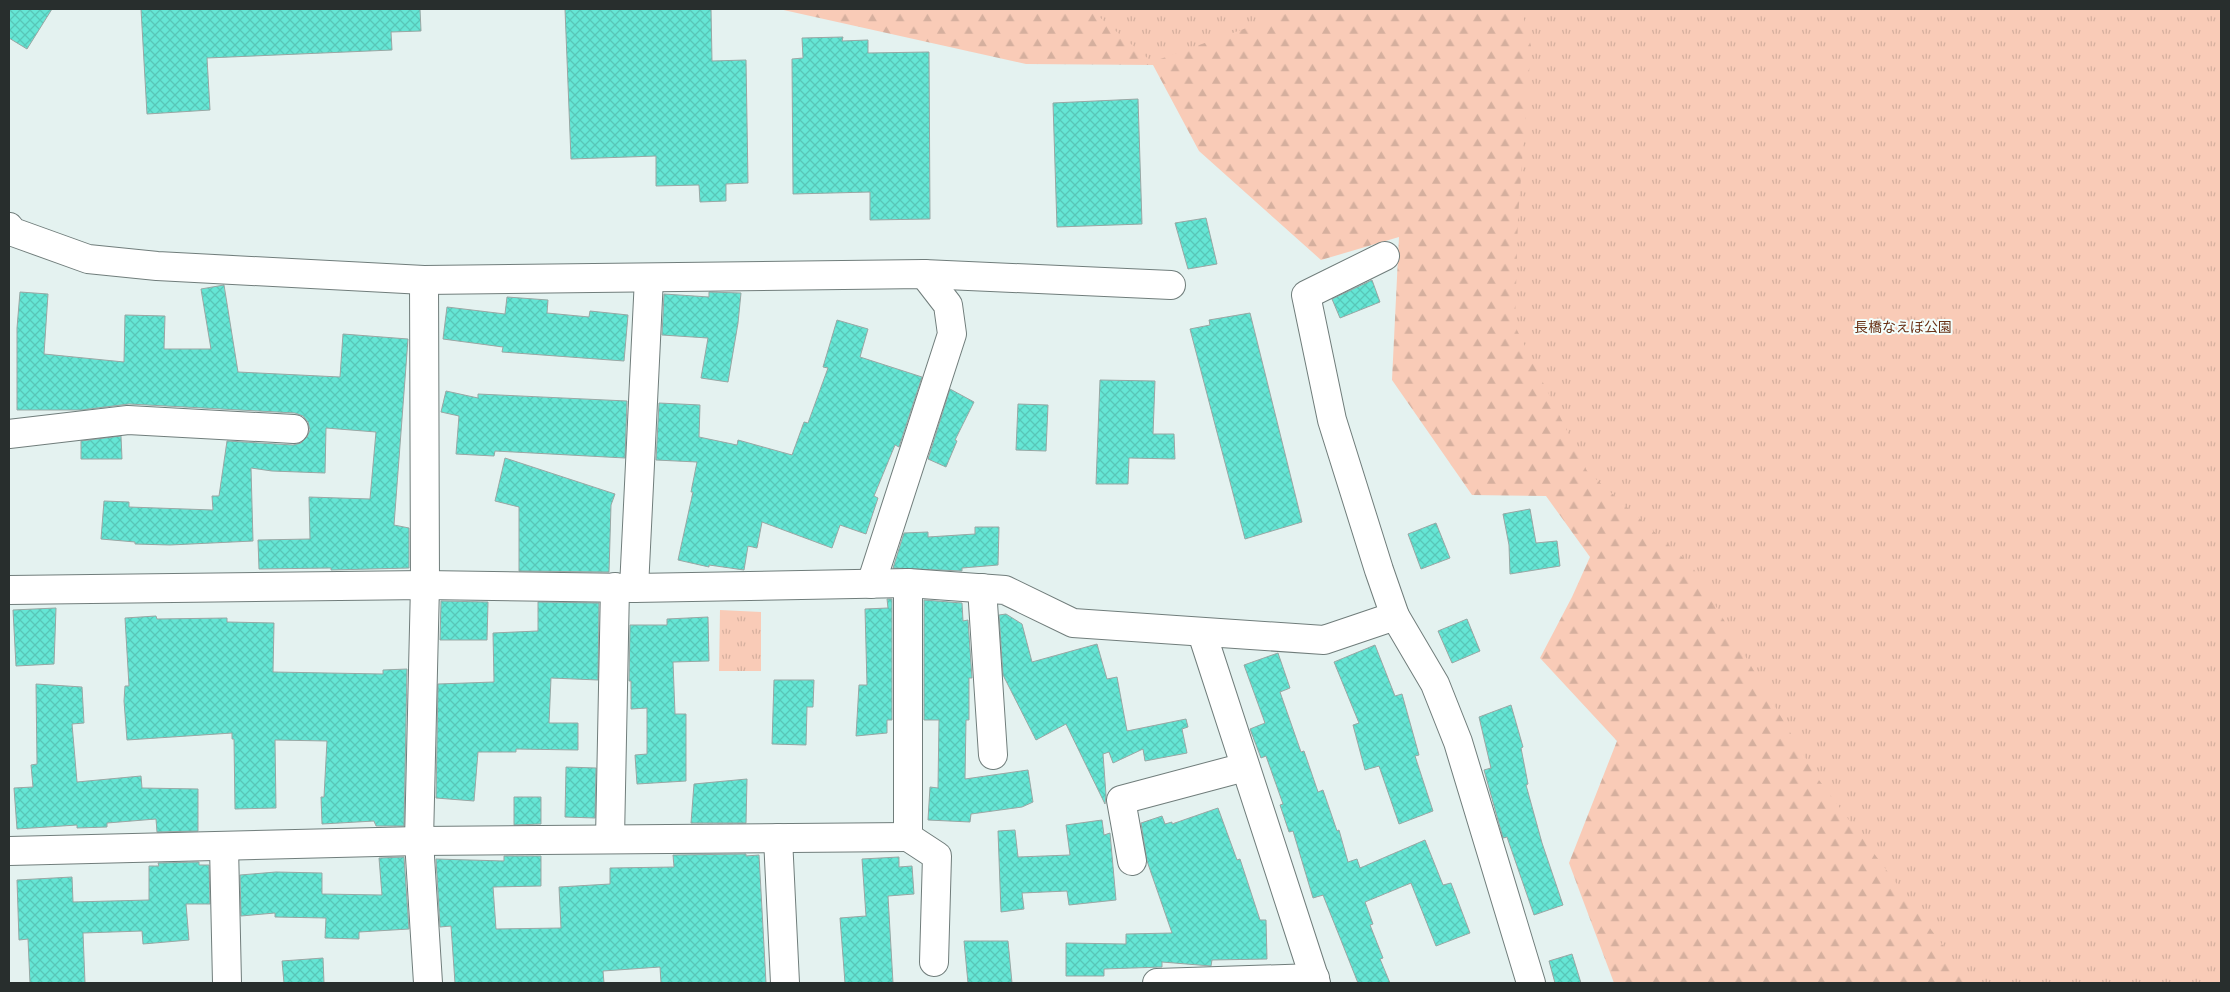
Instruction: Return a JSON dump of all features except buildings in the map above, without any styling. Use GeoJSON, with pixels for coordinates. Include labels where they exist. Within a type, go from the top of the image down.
{"type":"FeatureCollection","features":[{"type":"Feature","properties":{"kind":"street"},"geometry":{"type":"LineString","coordinates":[[9,227],[13,232],[88,259],[157,266],[424,280],[924,274],[1171,285]]}},
{"type":"Feature","properties":{"kind":"street"},"geometry":{"type":"LineString","coordinates":[[1385,256],[1306,294],[1332,420],[1379,570],[1396,616],[1436,684],[1458,742],[1531,983]]}},
{"type":"Feature","properties":{"kind":"street"},"geometry":{"type":"LineString","coordinates":[[871,584],[952,334],[948,305],[924,274]]}},
{"type":"Feature","properties":{"kind":"street"},"geometry":{"type":"LineString","coordinates":[[610,839],[624,588],[649,278]]}},
{"type":"Feature","properties":{"kind":"street"},"geometry":{"type":"LineString","coordinates":[[424,280],[425,585],[419,841],[428,983]]}},
{"type":"Feature","properties":{"kind":"street"},"geometry":{"type":"LineString","coordinates":[[9,434],[128,420],[294,429]]}},
{"type":"Feature","properties":{"kind":"street"},"geometry":{"type":"LineString","coordinates":[[9,590],[425,585],[624,588],[908,583],[1005,590],[1073,623],[1324,640],[1396,616]]}},
{"type":"Feature","properties":{"kind":"street"},"geometry":{"type":"LineString","coordinates":[[908,583],[908,836]]}},
{"type":"Feature","properties":{"kind":"street"},"geometry":{"type":"LineString","coordinates":[[982,588],[993,755]]}},
{"type":"Feature","properties":{"kind":"street"},"geometry":{"type":"LineString","coordinates":[[1158,983],[1316,981],[1202,633]]}},
{"type":"Feature","properties":{"kind":"street"},"geometry":{"type":"LineString","coordinates":[[1132,861],[1120,800],[1245,767]]}},
{"type":"Feature","properties":{"kind":"street"},"geometry":{"type":"LineString","coordinates":[[9,851],[419,841],[908,836],[937,856],[934,962]]}},
{"type":"Feature","properties":{"kind":"street"},"geometry":{"type":"LineString","coordinates":[[778,838],[785,983]]}},
{"type":"Feature","properties":{"kind":"street"},"geometry":{"type":"LineString","coordinates":[[224,846],[226,983]]}},
{"type":"Feature","properties":{"kind":"green space","name":"長橋なえぼ公園"},"geometry":{"type":"Polygon","coordinates":[[[779,9],[2221,9],[2221,983],[1614,983],[1569,863],[1617,741],[1540,658],[1572,597],[1590,557],[1546,496],[1472,495],[1392,380],[1399,237],[1321,260],[1199,151],[1153,65],[1026,64],[779,9]]]}},
{"type":"Feature","properties":{"kind":"green space"},"geometry":{"type":"Polygon","coordinates":[[[1090,9],[1299,9],[1152,62],[1090,9]]]}},
{"type":"Feature","properties":{"kind":"green space","name":"長橋なえぼ公園"},"geometry":{"type":"Polygon","coordinates":[[[1521,9],[2221,9],[2221,983],[1971,983],[1816,776],[1692,566],[1587,471],[1515,326],[1518,217],[1531,46],[1521,9]]]}},
{"type":"Feature","properties":{"kind":"green space"},"geometry":{"type":"Polygon","coordinates":[[[720,610],[761,612],[761,671],[719,671],[720,610]]]}}]}
